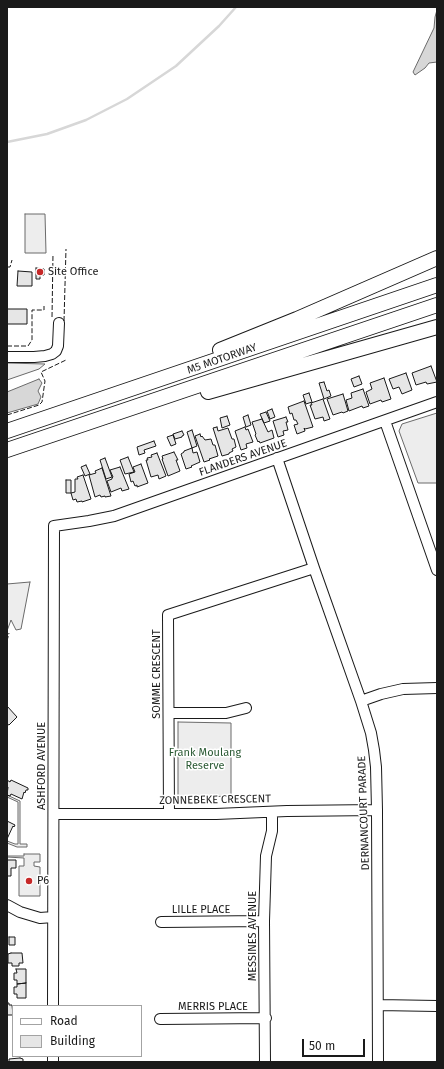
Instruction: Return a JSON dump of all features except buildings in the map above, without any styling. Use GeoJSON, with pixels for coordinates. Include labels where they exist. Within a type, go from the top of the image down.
{"type":"FeatureCollection","features":[{"type":"Feature","properties":{"kind":"highway"},"geometry":{"type":"LineString","coordinates":[[92,403],[302,317],[437,258]]}},
{"type":"Feature","properties":{"kind":"highway","name":"M5 MOTORWAY"},"geometry":{"type":"LineString","coordinates":[[7,431],[437,285]]}},
{"type":"Feature","properties":{"kind":"highway","name":"M5 MOTORWAY"},"geometry":{"type":"LineString","coordinates":[[7,450],[437,306]]}},
{"type":"Feature","properties":{"kind":"highway"},"geometry":{"type":"LineString","coordinates":[[35,441],[437,328]]}},
{"type":"Feature","properties":{"kind":"street"},"geometry":{"type":"LineString","coordinates":[[7,357],[34,357],[52,354],[56,351],[58,346],[59,323]]}},
{"type":"Feature","properties":{"kind":"street","name":"FLANDERS AVENUE"},"geometry":{"type":"LineString","coordinates":[[54,526],[114,516],[437,402]]}},
{"type":"Feature","properties":{"kind":"street"},"geometry":{"type":"LineString","coordinates":[[385,420],[437,570]]}},
{"type":"Feature","properties":{"kind":"street","name":"DERNANCOURT PARADE"},"geometry":{"type":"LineString","coordinates":[[277,458],[361,701],[374,750],[377,810],[378,1062]]}},
{"type":"Feature","properties":{"kind":"street","name":"ASHFORD AVENUE"},"geometry":{"type":"LineString","coordinates":[[53,1005],[54,526]]}},
{"type":"Feature","properties":{"kind":"street","name":"SOMME CRESCENT"},"geometry":{"type":"LineString","coordinates":[[169,814],[168,615],[314,568]]}},
{"type":"Feature","properties":{"kind":"street"},"geometry":{"type":"LineString","coordinates":[[361,701],[381,694],[403,690],[437,688]]}},
{"type":"Feature","properties":{"kind":"street"},"geometry":{"type":"LineString","coordinates":[[169,713],[226,714],[246,708]]}},
{"type":"Feature","properties":{"kind":"street","name":"ZONNEBEKE CRESCENT"},"geometry":{"type":"LineString","coordinates":[[54,814],[216,814],[287,811],[377,810]]}},
{"type":"Feature","properties":{"kind":"street","name":"MESSINES AVENUE"},"geometry":{"type":"LineString","coordinates":[[265,1062],[266,1018],[264,921],[266,856],[272,831],[272,812]]}},
{"type":"Feature","properties":{"kind":"street"},"geometry":{"type":"LineString","coordinates":[[7,905],[20,912],[40,918],[53,917]]}},
{"type":"Feature","properties":{"kind":"street","name":"LILLE PLACE"},"geometry":{"type":"LineString","coordinates":[[162,922],[264,921]]}},
{"type":"Feature","properties":{"kind":"street"},"geometry":{"type":"LineString","coordinates":[[378,1005],[437,1006]]}},
{"type":"Feature","properties":{"kind":"street","name":"MERRIS PLACE"},"geometry":{"type":"LineString","coordinates":[[160,1019],[266,1018]]}},
{"type":"Feature","properties":{"kind":"shaded area"},"geometry":{"type":"Polygon","coordinates":[[[437,10],[437,62],[429,63],[415,75],[413,72],[434,28],[437,10]]]}},
{"type":"Feature","properties":{"kind":"shaded area"},"geometry":{"type":"Polygon","coordinates":[[[25,214],[45,214],[46,253],[25,253],[25,214]]]}},
{"type":"Feature","properties":{"kind":"shaded area"},"geometry":{"type":"Polygon","coordinates":[[[7,363],[45,364],[39,369],[7,380],[7,363]]]}},
{"type":"Feature","properties":{"kind":"shaded area"},"geometry":{"type":"Polygon","coordinates":[[[39,379],[42,383],[38,391],[41,397],[38,404],[7,413],[7,392],[39,379]]]}},
{"type":"Feature","properties":{"kind":"shaded area"},"geometry":{"type":"Polygon","coordinates":[[[437,413],[437,483],[418,483],[399,431],[402,424],[437,413]]]}},
{"type":"Feature","properties":{"kind":"shaded area"},"geometry":{"type":"Polygon","coordinates":[[[30,582],[21,629],[16,630],[11,620],[7,631],[7,584],[30,582]]]}},
{"type":"Feature","properties":{"kind":"shaded area","name":"Frank Moulang Reserve"},"geometry":{"type":"Polygon","coordinates":[[[178,722],[231,723],[231,796],[178,798],[178,722]]]}},
{"type":"Feature","properties":{"kind":"shaded area"},"geometry":{"type":"Polygon","coordinates":[[[7,795],[20,801],[20,844],[27,844],[27,847],[17,847],[7,843],[7,841],[18,844],[18,802],[7,797],[7,795]]]}},
{"type":"Feature","properties":{"kind":"shaded area","name":"P6"},"geometry":{"type":"Polygon","coordinates":[[[24,854],[40,854],[40,862],[34,862],[34,866],[40,867],[40,896],[19,896],[19,866],[24,866],[24,858],[7,856],[24,856],[24,854]]]}},
{"type":"Feature","properties":{"kind":"waterway"},"geometry":{"type":"LineString","coordinates":[[7,142],[47,134],[86,120],[127,99],[176,66],[219,26],[236,7]]}},
{"type":"Feature","properties":{"kind":"fence"},"geometry":{"type":"LineString","coordinates":[[64,321],[66,249]]}},
{"type":"Feature","properties":{"kind":"fence"},"geometry":{"type":"LineString","coordinates":[[52,317],[53,254]]}},
{"type":"Feature","properties":{"kind":"fence"},"geometry":{"type":"LineString","coordinates":[[7,267],[10,267],[12,260]]}},
{"type":"Feature","properties":{"kind":"fence"},"geometry":{"type":"LineString","coordinates":[[7,346],[28,346],[32,340],[32,310],[44,310],[44,306]]}},
{"type":"Feature","properties":{"kind":"fence"},"geometry":{"type":"LineString","coordinates":[[7,415],[39,405],[42,402],[45,381],[41,372],[66,360]]}},
{"type":"Feature","properties":{"kind":"fence"},"geometry":{"type":"LineString","coordinates":[[7,641],[9,633]]}},
{"type":"Feature","properties":{"kind":"place","name":"Site Office"},"geometry":{"type":"Point","coordinates":[40,272]}},
{"type":"Feature","properties":{"kind":"place","name":"P6"},"geometry":{"type":"Point","coordinates":[29,881]}}]}
